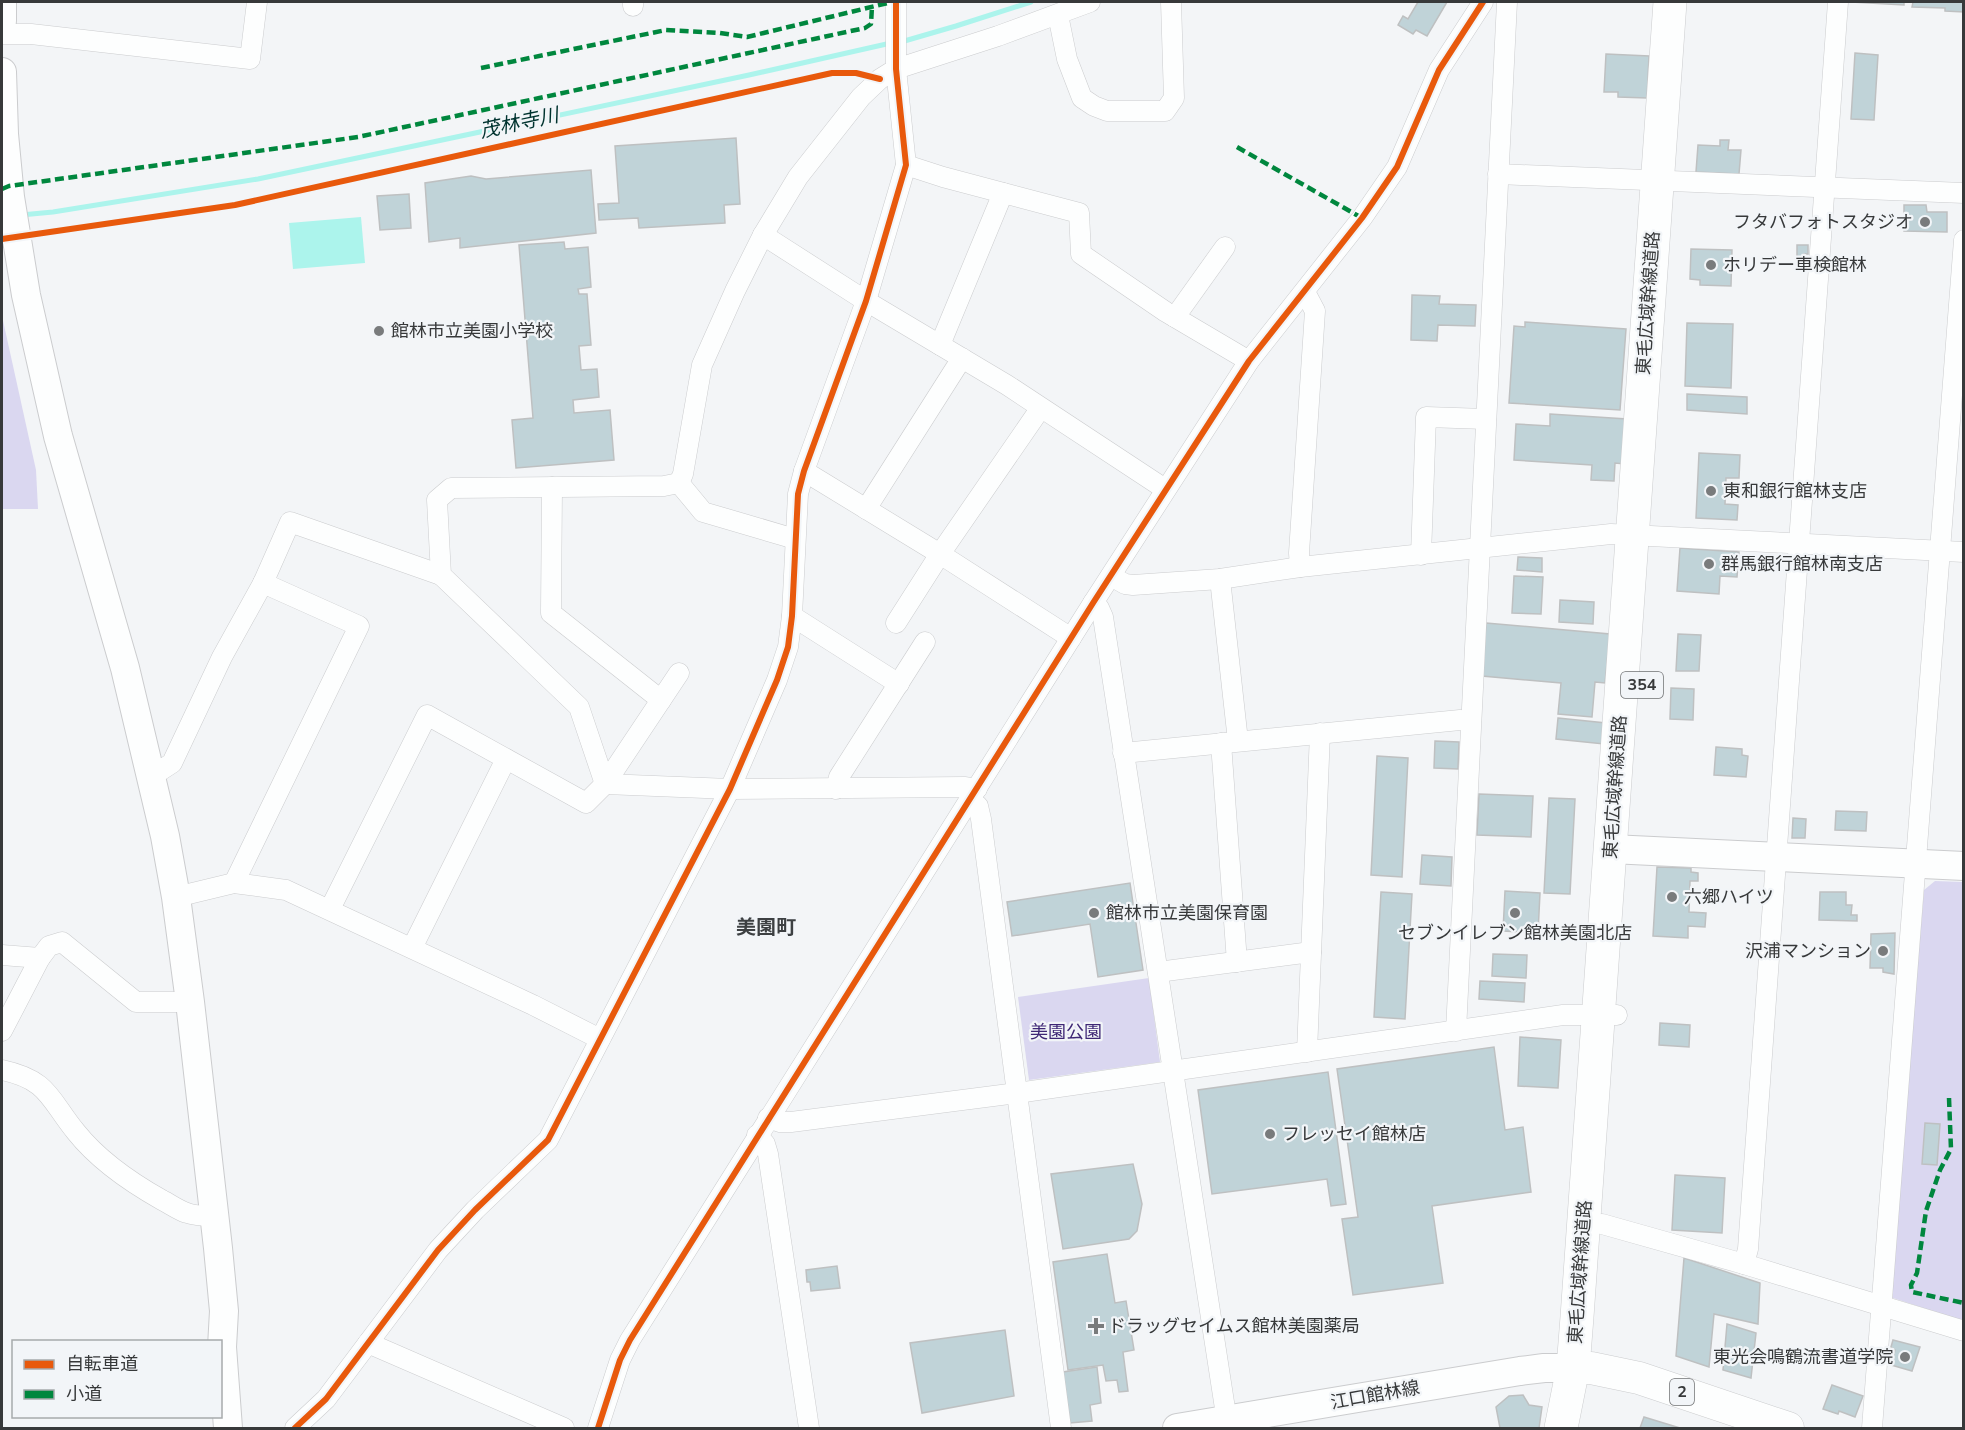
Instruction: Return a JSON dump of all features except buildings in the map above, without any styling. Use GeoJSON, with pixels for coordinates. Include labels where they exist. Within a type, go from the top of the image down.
{"type":"FeatureCollection","features":[{"type":"Feature","properties":{"kind":"highway","name":"東毛広域幹線道路"},"geometry":{"type":"LineString","coordinates":[[1580,1428],[1582,1368],[1644,535],[1666,182],[1670,2]]}},
{"type":"Feature","properties":{"kind":"highway","name":"東毛広域幹線道路"},"geometry":{"type":"LineString","coordinates":[[1666,182],[1688,2]]}},
{"type":"Feature","properties":{"kind":"highway","name":"東毛広域幹線道路"},"geometry":{"type":"LineString","coordinates":[[1561,1428],[1582,1368],[1602,1224],[1608,1015]]}},
{"type":"Feature","properties":{"kind":"main road","name":"2"},"geometry":{"type":"LineString","coordinates":[[1582,1368],[1639,1378],[1788,1428]]}},
{"type":"Feature","properties":{"kind":"street"},"geometry":{"type":"LineString","coordinates":[[2,2],[2,21]]}},
{"type":"Feature","properties":{"kind":"street"},"geometry":{"type":"LineString","coordinates":[[2,34],[31,34],[250,59],[257,2]]}},
{"type":"Feature","properties":{"kind":"street"},"geometry":{"type":"LineString","coordinates":[[296,1428],[326,1399],[438,1250],[475,1210],[548,1140],[730,789],[777,681],[788,647],[792,616],[798,494],[804,471],[866,301],[906,165],[896,62],[896,2]]}},
{"type":"Feature","properties":{"kind":"street"},"geometry":{"type":"LineString","coordinates":[[679,483],[702,365],[763,235],[798,177],[861,97],[896,62],[998,36],[1090,2]]}},
{"type":"Feature","properties":{"kind":"street"},"geometry":{"type":"LineString","coordinates":[[1059,15],[1067,59],[1082,98],[1107,111],[1165,111],[1174,98],[1171,2]]}},
{"type":"Feature","properties":{"kind":"street"},"geometry":{"type":"LineString","coordinates":[[598,1428],[620,1360],[630,1340],[1165,489],[1249,361],[1362,218],[1397,167],[1439,70],[1483,2]]}},
{"type":"Feature","properties":{"kind":"street"},"geometry":{"type":"LineString","coordinates":[[1456,1031],[1507,2]]}},
{"type":"Feature","properties":{"kind":"street"},"geometry":{"type":"LineString","coordinates":[[1744,1264],[1748,1249],[1838,2]]}},
{"type":"Feature","properties":{"kind":"street"},"geometry":{"type":"LineString","coordinates":[[2,72],[4,134],[10,197],[35,339],[58,436],[125,668],[152,776],[176,897],[190,1002],[224,1311],[223,1366],[228,1428]]}},
{"type":"Feature","properties":{"kind":"street"},"geometry":{"type":"LineString","coordinates":[[906,165],[1079,213],[1081,254],[1175,317],[1249,361]]}},
{"type":"Feature","properties":{"kind":"street"},"geometry":{"type":"LineString","coordinates":[[1498,174],[1964,193]]}},
{"type":"Feature","properties":{"kind":"street"},"geometry":{"type":"LineString","coordinates":[[940,345],[1003,193]]}},
{"type":"Feature","properties":{"kind":"street"},"geometry":{"type":"LineString","coordinates":[[763,235],[866,301],[1007,385],[1040,409],[1165,489]]}},
{"type":"Feature","properties":{"kind":"street"},"geometry":{"type":"LineString","coordinates":[[1872,1428],[1964,240]]}},
{"type":"Feature","properties":{"kind":"street"},"geometry":{"type":"LineString","coordinates":[[1175,317],[1225,247]]}},
{"type":"Feature","properties":{"kind":"street"},"geometry":{"type":"LineString","coordinates":[[1300,567],[1299,553],[1315,311],[1305,291]]}},
{"type":"Feature","properties":{"kind":"street"},"geometry":{"type":"LineString","coordinates":[[866,509],[962,358]]}},
{"type":"Feature","properties":{"kind":"street"},"geometry":{"type":"LineString","coordinates":[[896,623],[940,554],[1040,409]]}},
{"type":"Feature","properties":{"kind":"street"},"geometry":{"type":"LineString","coordinates":[[1421,555],[1426,417],[1486,419]]}},
{"type":"Feature","properties":{"kind":"street"},"geometry":{"type":"LineString","coordinates":[[804,471],[1071,638]]}},
{"type":"Feature","properties":{"kind":"street"},"geometry":{"type":"LineString","coordinates":[[441,575],[437,500],[451,488],[664,486],[679,483]]}},
{"type":"Feature","properties":{"kind":"street"},"geometry":{"type":"LineString","coordinates":[[679,483],[703,512],[795,539]]}},
{"type":"Feature","properties":{"kind":"street"},"geometry":{"type":"LineString","coordinates":[[552,487],[551,613],[661,700]]}},
{"type":"Feature","properties":{"kind":"street"},"geometry":{"type":"LineString","coordinates":[[152,776],[172,763],[222,657],[263,583],[290,522],[441,575],[579,707],[605,784]]}},
{"type":"Feature","properties":{"kind":"street"},"geometry":{"type":"LineString","coordinates":[[1111,576],[1125,584],[1133,585],[1220,579],[1300,567],[1611,534],[1964,552]]}},
{"type":"Feature","properties":{"kind":"street"},"geometry":{"type":"LineString","coordinates":[[1220,579],[1237,962]]}},
{"type":"Feature","properties":{"kind":"street"},"geometry":{"type":"LineString","coordinates":[[234,883],[358,626],[263,583]]}},
{"type":"Feature","properties":{"kind":"street"},"geometry":{"type":"LineString","coordinates":[[1093,603],[1099,608],[1103,617],[1228,1424]]}},
{"type":"Feature","properties":{"kind":"street"},"geometry":{"type":"LineString","coordinates":[[792,616],[899,684]]}},
{"type":"Feature","properties":{"kind":"street"},"geometry":{"type":"LineString","coordinates":[[836,789],[839,777],[926,642]]}},
{"type":"Feature","properties":{"kind":"street"},"geometry":{"type":"LineString","coordinates":[[330,909],[427,716],[586,803],[605,784],[680,673]]}},
{"type":"Feature","properties":{"kind":"street"},"geometry":{"type":"LineString","coordinates":[[1124,753],[1460,720],[1472,722]]}},
{"type":"Feature","properties":{"kind":"street"},"geometry":{"type":"LineString","coordinates":[[1307,1052],[1320,733]]}},
{"type":"Feature","properties":{"kind":"street"},"geometry":{"type":"LineString","coordinates":[[412,948],[506,759]]}},
{"type":"Feature","properties":{"kind":"street"},"geometry":{"type":"LineString","coordinates":[[605,784],[730,789],[964,787],[974,794],[981,819],[1061,1428]]}},
{"type":"Feature","properties":{"kind":"street"},"geometry":{"type":"LineString","coordinates":[[1620,849],[1964,866]]}},
{"type":"Feature","properties":{"kind":"street"},"geometry":{"type":"LineString","coordinates":[[176,897],[234,883],[286,890],[533,1005],[600,1040]]}},
{"type":"Feature","properties":{"kind":"street"},"geometry":{"type":"LineString","coordinates":[[2,1031],[40,958],[49,946],[62,942],[136,1002],[190,1002]]}},
{"type":"Feature","properties":{"kind":"street"},"geometry":{"type":"LineString","coordinates":[[1158,972],[1311,952]]}},
{"type":"Feature","properties":{"kind":"street"},"geometry":{"type":"LineString","coordinates":[[2,955],[40,958]]}},
{"type":"Feature","properties":{"kind":"street"},"geometry":{"type":"LineString","coordinates":[[768,1118],[780,1122],[791,1122],[1017,1093],[1563,1015],[1608,1015]]}},
{"type":"Feature","properties":{"kind":"street"},"geometry":{"type":"LineString","coordinates":[[2,1070],[18,1073],[36,1082],[57,1103],[76,1131],[92,1149],[133,1183],[185,1212],[202,1216],[214,1215]]}},
{"type":"Feature","properties":{"kind":"street"},"geometry":{"type":"LineString","coordinates":[[758,1135],[765,1144],[768,1154],[809,1428]]}},
{"type":"Feature","properties":{"kind":"street"},"geometry":{"type":"LineString","coordinates":[[1602,1224],[1744,1264],[1964,1331]]}},
{"type":"Feature","properties":{"kind":"street"},"geometry":{"type":"LineString","coordinates":[[224,1311],[235,1340],[244,1428]]}},
{"type":"Feature","properties":{"kind":"street"},"geometry":{"type":"LineString","coordinates":[[368,1343],[564,1428]]}},
{"type":"Feature","properties":{"kind":"street","name":"江口館林線"},"geometry":{"type":"LineString","coordinates":[[1177,1428],[1228,1424],[1520,1371],[1544,1368],[1582,1368]]}},
{"type":"Feature","properties":{"kind":"green space"},"geometry":{"type":"Polygon","coordinates":[[[2,316],[36,470],[38,509],[2,509],[2,316]]]}},
{"type":"Feature","properties":{"kind":"green space"},"geometry":{"type":"Polygon","coordinates":[[[1935,881],[1963,882],[1963,1321],[1890,1297],[1924,890],[1935,881]]]}},
{"type":"Feature","properties":{"kind":"green space","name":"美園公園"},"geometry":{"type":"Polygon","coordinates":[[[1149,978],[1160,1062],[1029,1080],[1018,997],[1149,978]]]}},
{"type":"Feature","properties":{"kind":"water"},"geometry":{"type":"Polygon","coordinates":[[[361,217],[365,263],[293,269],[289,223],[361,217]]]}},
{"type":"Feature","properties":{"kind":"waterway","name":"茂林寺川"},"geometry":{"type":"LineString","coordinates":[[901,42],[1031,2]]}},
{"type":"Feature","properties":{"kind":"waterway","name":"茂林寺川"},"geometry":{"type":"LineString","coordinates":[[21,215],[53,212],[258,179],[891,43]]}},
{"type":"Feature","properties":{"kind":"marked path"},"geometry":{"type":"LineString","coordinates":[[481,68],[666,30],[747,37],[892,2]]}},
{"type":"Feature","properties":{"kind":"marked path"},"geometry":{"type":"LineString","coordinates":[[2,189],[9,186],[358,137],[865,28],[871,24],[872,6]]}},
{"type":"Feature","properties":{"kind":"marked path"},"geometry":{"type":"LineString","coordinates":[[1237,147],[1362,218]]}},
{"type":"Feature","properties":{"kind":"marked path"},"geometry":{"type":"LineString","coordinates":[[1949,1098],[1951,1149],[1940,1170],[1926,1211],[1917,1273],[1911,1285],[1912,1292],[1964,1303]]}},
{"type":"Feature","properties":{"kind":"cycle path"},"geometry":{"type":"LineString","coordinates":[[295,1428],[326,1399],[438,1250],[475,1210],[548,1140],[730,789],[777,680],[788,647],[792,616],[798,494],[804,471],[866,301],[906,165],[896,69],[896,2]]}},
{"type":"Feature","properties":{"kind":"cycle path"},"geometry":{"type":"LineString","coordinates":[[598,1428],[620,1360],[630,1340],[1093,603],[1249,361],[1362,218],[1397,167],[1439,70],[1483,2]]}},
{"type":"Feature","properties":{"kind":"cycle path"},"geometry":{"type":"LineString","coordinates":[[2,239],[235,205],[832,73],[856,73],[880,79]]}},
{"type":"Feature","properties":{"kind":"place","name":"フタバフォトスタジオ"},"geometry":{"type":"Point","coordinates":[1925,222]}},
{"type":"Feature","properties":{"kind":"place","name":"ホリデー車検館林"},"geometry":{"type":"Point","coordinates":[1711,265]}},
{"type":"Feature","properties":{"kind":"place","name":"館林市立美園小学校"},"geometry":{"type":"Point","coordinates":[379,331]}},
{"type":"Feature","properties":{"kind":"place","name":"東和銀行館林支店"},"geometry":{"type":"Point","coordinates":[1711,491]}},
{"type":"Feature","properties":{"kind":"place","name":"群馬銀行館林南支店"},"geometry":{"type":"Point","coordinates":[1709,564]}},
{"type":"Feature","properties":{"kind":"place","name":"六郷ハイツ"},"geometry":{"type":"Point","coordinates":[1672,897]}},
{"type":"Feature","properties":{"kind":"place","name":"館林市立美園保育園"},"geometry":{"type":"Point","coordinates":[1094,913]}},
{"type":"Feature","properties":{"kind":"place","name":"セブンイレブン館林美園北店"},"geometry":{"type":"Point","coordinates":[1515,913]}},
{"type":"Feature","properties":{"kind":"place","name":"沢浦マンション"},"geometry":{"type":"Point","coordinates":[1883,951]}},
{"type":"Feature","properties":{"kind":"place","name":"フレッセイ館林店"},"geometry":{"type":"Point","coordinates":[1270,1134]}},
{"type":"Feature","properties":{"kind":"place","name":"ドラッグセイムス館林美園薬局"},"geometry":{"type":"Point","coordinates":[1096,1326]}},
{"type":"Feature","properties":{"kind":"place","name":"東光会鳴鶴流書道学院"},"geometry":{"type":"Point","coordinates":[1905,1357]}},
{"type":"Feature","properties":{"kind":"district","name":"美園町"},"geometry":{"type":"Point","coordinates":[766,927]}}]}
